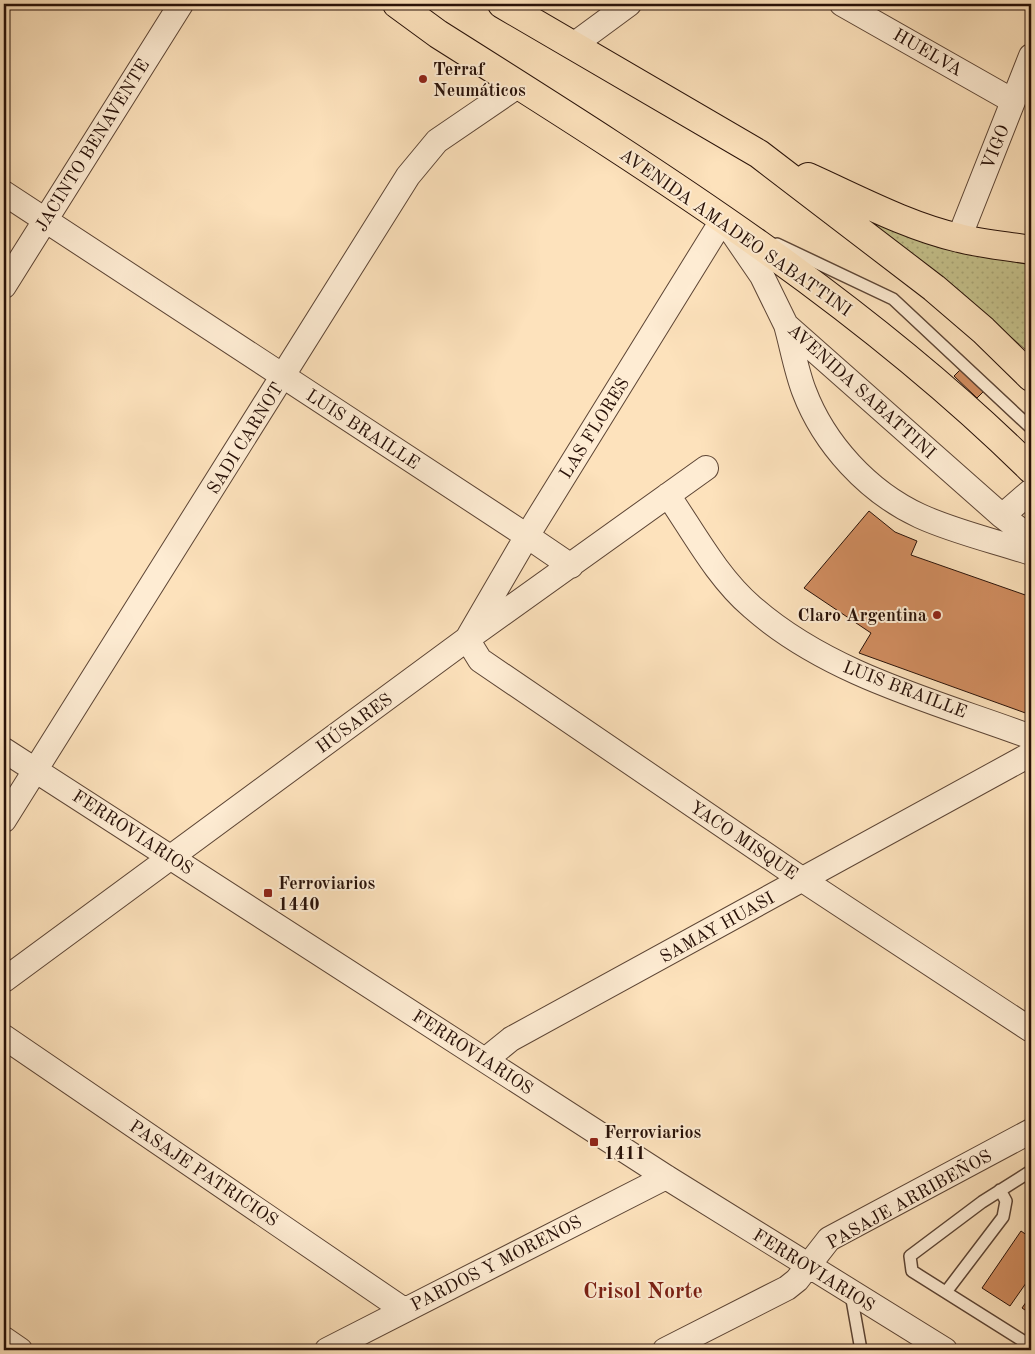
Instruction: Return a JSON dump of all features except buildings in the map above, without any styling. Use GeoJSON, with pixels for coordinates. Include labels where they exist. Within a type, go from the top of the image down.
{"type":"FeatureCollection","features":[{"type":"Feature","properties":{"kind":"main road","name":"AVENIDA AMADEO SABATTINI"},"geometry":{"type":"LineString","coordinates":[[397,4],[438,34],[723,219],[880,336],[955,399],[1031,469]]}},
{"type":"Feature","properties":{"kind":"main road"},"geometry":{"type":"LineString","coordinates":[[502,4],[759,154],[870,206],[959,238],[1031,250]]}},
{"type":"Feature","properties":{"kind":"main road"},"geometry":{"type":"LineString","coordinates":[[759,154],[934,288],[983,330],[1031,377]]}},
{"type":"Feature","properties":{"kind":"street","name":"JACINTO BENAVENTE"},"geometry":{"type":"LineString","coordinates":[[4,286],[181,4]]}},
{"type":"Feature","properties":{"kind":"street"},"geometry":{"type":"LineString","coordinates":[[572,46],[629,4]]}},
{"type":"Feature","properties":{"kind":"street","name":"HUELVA"},"geometry":{"type":"LineString","coordinates":[[842,4],[1013,101]]}},
{"type":"Feature","properties":{"kind":"street","name":"VIGO"},"geometry":{"type":"LineString","coordinates":[[959,238],[1031,56]]}},
{"type":"Feature","properties":{"kind":"street","name":"SADI CARNOT"},"geometry":{"type":"LineString","coordinates":[[4,820],[284,377],[408,176],[437,141],[519,85]]}},
{"type":"Feature","properties":{"kind":"street","name":"LUIS BRAILLE"},"geometry":{"type":"LineString","coordinates":[[4,193],[571,566]]}},
{"type":"Feature","properties":{"kind":"street","name":"AVENIDA SABATTINI"},"geometry":{"type":"LineString","coordinates":[[723,219],[766,282],[786,325],[1002,516],[1031,538]]}},
{"type":"Feature","properties":{"kind":"street","name":"LAS FLORES"},"geometry":{"type":"LineString","coordinates":[[467,639],[527,536],[723,219]]}},
{"type":"Feature","properties":{"kind":"street"},"geometry":{"type":"LineString","coordinates":[[786,325],[804,390],[833,444],[855,470],[894,502],[920,516],[1031,553]]}},
{"type":"Feature","properties":{"kind":"street","name":"HÚSARES"},"geometry":{"type":"LineString","coordinates":[[4,980],[467,639],[706,468]]}},
{"type":"Feature","properties":{"kind":"street"},"geometry":{"type":"LineString","coordinates":[[1002,516],[1031,491]]}},
{"type":"Feature","properties":{"kind":"street","name":"LUIS BRAILLE"},"geometry":{"type":"LineString","coordinates":[[668,496],[722,574],[751,607],[780,629],[840,664],[876,680],[1031,737]]}},
{"type":"Feature","properties":{"kind":"street","name":"YACO MISQUE"},"geometry":{"type":"LineString","coordinates":[[467,639],[480,660],[803,880],[1031,1030]]}},
{"type":"Feature","properties":{"kind":"street","name":"FERROVIARIOS"},"geometry":{"type":"LineString","coordinates":[[4,750],[666,1177],[851,1294],[945,1350]]}},
{"type":"Feature","properties":{"kind":"street","name":"SAMAY HUASI"},"geometry":{"type":"LineString","coordinates":[[485,1060],[511,1039],[1031,754]]}},
{"type":"Feature","properties":{"kind":"street","name":"PASAJE PATRICIOS"},"geometry":{"type":"LineString","coordinates":[[4,1037],[404,1310]]}},
{"type":"Feature","properties":{"kind":"street","name":"PASAJE ARRIBEÑOS"},"geometry":{"type":"LineString","coordinates":[[665,1350],[787,1288],[809,1266],[829,1239],[1031,1131]]}},
{"type":"Feature","properties":{"kind":"street","name":"PARDOS Y MORENOS"},"geometry":{"type":"LineString","coordinates":[[327,1350],[666,1177]]}},
{"type":"Feature","properties":{"kind":"street"},"geometry":{"type":"LineString","coordinates":[[4,1339],[20,1350]]}},
{"type":"Feature","properties":{"kind":"lane"},"geometry":{"type":"LineString","coordinates":[[723,219],[892,299],[1031,428]]}},
{"type":"Feature","properties":{"kind":"lane"},"geometry":{"type":"LineString","coordinates":[[1031,1171],[1000,1190],[910,1256],[912,1271],[1031,1346]]}},
{"type":"Feature","properties":{"kind":"lane"},"geometry":{"type":"LineString","coordinates":[[946,1292],[1003,1217],[1006,1200],[1000,1190]]}},
{"type":"Feature","properties":{"kind":"lane"},"geometry":{"type":"LineString","coordinates":[[851,1294],[861,1350]]}},
{"type":"Feature","properties":{"kind":"shaded area"},"geometry":{"type":"Polygon","coordinates":[[[857,213],[960,249],[1031,265],[1031,354],[935,273],[857,213]]]}},
{"type":"Feature","properties":{"kind":"place","name":"Terraf Neumáticos"},"geometry":{"type":"Point","coordinates":[423,79]}},
{"type":"Feature","properties":{"kind":"place","name":"Claro Argentina"},"geometry":{"type":"Point","coordinates":[937,615]}},
{"type":"Feature","properties":{"kind":"place","name":"Ferroviarios 1440"},"geometry":{"type":"Point","coordinates":[268,893]}},
{"type":"Feature","properties":{"kind":"place","name":"Ferroviarios 1411"},"geometry":{"type":"Point","coordinates":[594,1142]}},
{"type":"Feature","properties":{"kind":"district","name":"Crisol Norte"},"geometry":{"type":"Point","coordinates":[643,1290]}}]}
